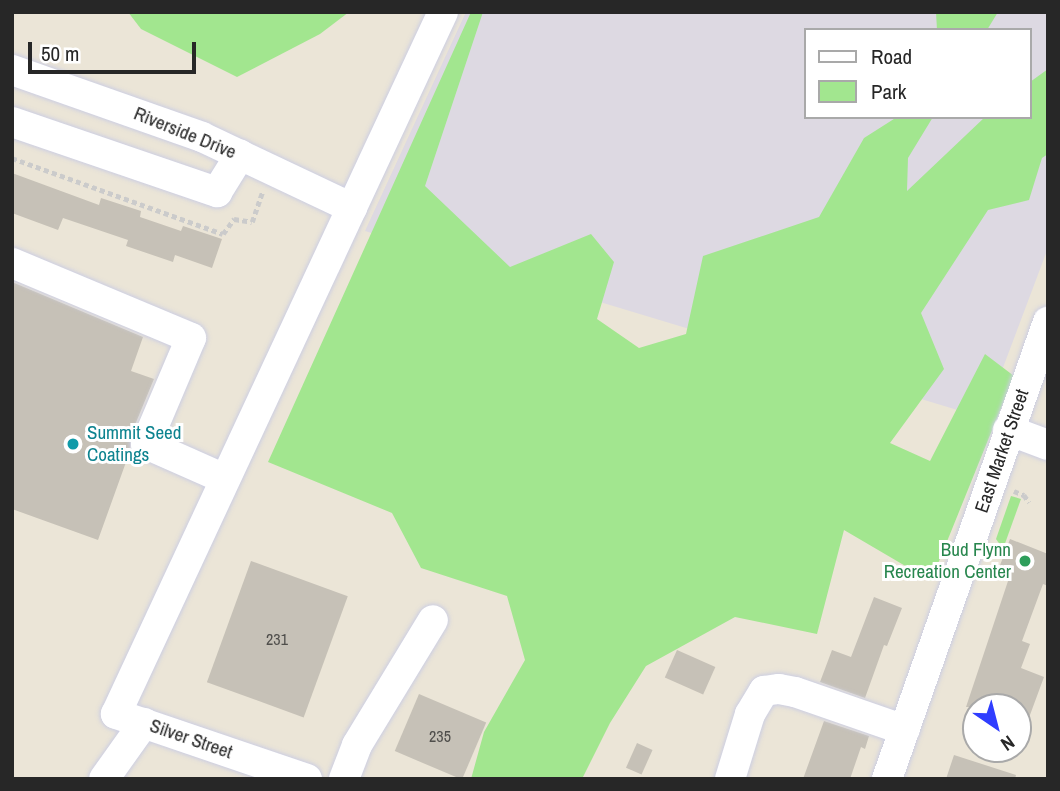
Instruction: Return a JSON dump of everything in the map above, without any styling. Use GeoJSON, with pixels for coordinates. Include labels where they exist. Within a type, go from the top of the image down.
{"type":"FeatureCollection","features":[{"type":"Feature","properties":{"kind":"street"},"geometry":{"type":"LineString","coordinates":[[12,263],[191,338],[146,444],[225,479],[443,12]]}},
{"type":"Feature","properties":{"kind":"street","name":"Riverside Drive"},"geometry":{"type":"LineString","coordinates":[[12,70],[202,137],[352,208]]}},
{"type":"Feature","properties":{"kind":"street"},"geometry":{"type":"LineString","coordinates":[[12,122],[218,192],[240,155]]}},
{"type":"Feature","properties":{"kind":"street","name":"East Market Street"},"geometry":{"type":"LineString","coordinates":[[887,779],[1048,322]]}},
{"type":"Feature","properties":{"kind":"street"},"geometry":{"type":"LineString","coordinates":[[1008,430],[1048,446]]}},
{"type":"Feature","properties":{"kind":"street","name":"Silver Street"},"geometry":{"type":"LineString","coordinates":[[225,479],[116,714],[270,773],[307,779]]}},
{"type":"Feature","properties":{"kind":"street"},"geometry":{"type":"LineString","coordinates":[[344,779],[357,745],[433,620]]}},
{"type":"Feature","properties":{"kind":"street"},"geometry":{"type":"LineString","coordinates":[[730,779],[750,714],[764,691],[779,689],[795,692],[905,730]]}},
{"type":"Feature","properties":{"kind":"street"},"geometry":{"type":"LineString","coordinates":[[104,779],[144,723]]}},
{"type":"Feature","properties":{"kind":"path"},"geometry":{"type":"LineString","coordinates":[[12,158],[223,234],[234,219],[252,222],[264,189]]}},
{"type":"Feature","properties":{"kind":"path"},"geometry":{"type":"LineString","coordinates":[[1010,490],[1024,495],[1029,502]]}},
{"type":"Feature","properties":{"kind":"shaded area"},"geometry":{"type":"Polygon","coordinates":[[[466,12],[1048,12],[1048,248],[984,418],[365,231],[466,12]]]}},
{"type":"Feature","properties":{"kind":"green space"},"geometry":{"type":"Polygon","coordinates":[[[128,12],[349,12],[320,34],[237,77],[141,29],[128,12]]]}},
{"type":"Feature","properties":{"kind":"green space"},"geometry":{"type":"Polygon","coordinates":[[[471,12],[483,12],[425,186],[510,267],[591,234],[614,262],[597,319],[639,348],[686,334],[703,256],[819,217],[864,138],[894,119],[932,119],[908,158],[907,191],[983,119],[1032,119],[1032,81],[1048,69],[1048,154],[1042,158],[1029,200],[988,210],[921,313],[944,369],[890,443],[930,461],[985,354],[1014,376],[931,581],[844,530],[817,634],[735,617],[646,666],[610,723],[582,779],[471,779],[484,732],[525,660],[507,596],[421,568],[392,513],[268,462],[471,12]]]}},
{"type":"Feature","properties":{"kind":"green space"},"geometry":{"type":"Polygon","coordinates":[[[936,12],[998,12],[988,28],[937,28],[936,12]]]}},
{"type":"Feature","properties":{"kind":"green space"},"geometry":{"type":"Polygon","coordinates":[[[1011,496],[1021,499],[1003,549],[996,539],[1011,496]]]}},
{"type":"Feature","properties":{"kind":"building"},"geometry":{"type":"Polygon","coordinates":[[[12,173],[99,205],[101,198],[141,211],[140,217],[181,231],[183,226],[222,239],[212,268],[175,255],[173,262],[126,246],[128,240],[63,218],[58,230],[12,213],[12,173]]]}},
{"type":"Feature","properties":{"kind":"building","name":"Summit Seed Coatings"},"geometry":{"type":"Polygon","coordinates":[[[12,282],[143,337],[131,371],[154,379],[130,437],[130,451],[98,540],[12,509],[12,282]]]}},
{"type":"Feature","properties":{"kind":"building"},"geometry":{"type":"Polygon","coordinates":[[[1010,539],[1048,554],[1048,586],[1043,584],[1022,641],[1030,644],[1021,668],[1044,677],[1032,710],[1032,693],[971,693],[1011,572],[999,568],[1010,539]]]}},
{"type":"Feature","properties":{"kind":"building"},"geometry":{"type":"Polygon","coordinates":[[[251,561],[348,596],[304,717],[207,682],[251,561]]]}},
{"type":"Feature","properties":{"kind":"building"},"geometry":{"type":"Polygon","coordinates":[[[874,597],[902,608],[887,646],[884,645],[865,698],[820,682],[832,650],[851,657],[874,597]]]}},
{"type":"Feature","properties":{"kind":"building"},"geometry":{"type":"Polygon","coordinates":[[[677,650],[715,667],[703,694],[665,677],[677,650]]]}},
{"type":"Feature","properties":{"kind":"building"},"geometry":{"type":"Polygon","coordinates":[[[419,694],[486,723],[462,779],[395,751],[419,694]]]}},
{"type":"Feature","properties":{"kind":"building"},"geometry":{"type":"Polygon","coordinates":[[[824,721],[869,736],[865,749],[861,747],[850,779],[803,779],[824,721]]]}},
{"type":"Feature","properties":{"kind":"building"},"geometry":{"type":"Polygon","coordinates":[[[637,743],[653,750],[642,775],[626,768],[637,743]]]}},
{"type":"Feature","properties":{"kind":"building"},"geometry":{"type":"Polygon","coordinates":[[[954,755],[962,758],[962,763],[979,763],[1016,775],[1015,779],[946,779],[954,755]]]}},
{"type":"Feature","properties":{"kind":"place","name":"Summit Seed Coatings"},"geometry":{"type":"Point","coordinates":[73,444]}},
{"type":"Feature","properties":{"kind":"place","name":"Bud Flynn Recreation Center"},"geometry":{"type":"Point","coordinates":[1025,561]}}]}
